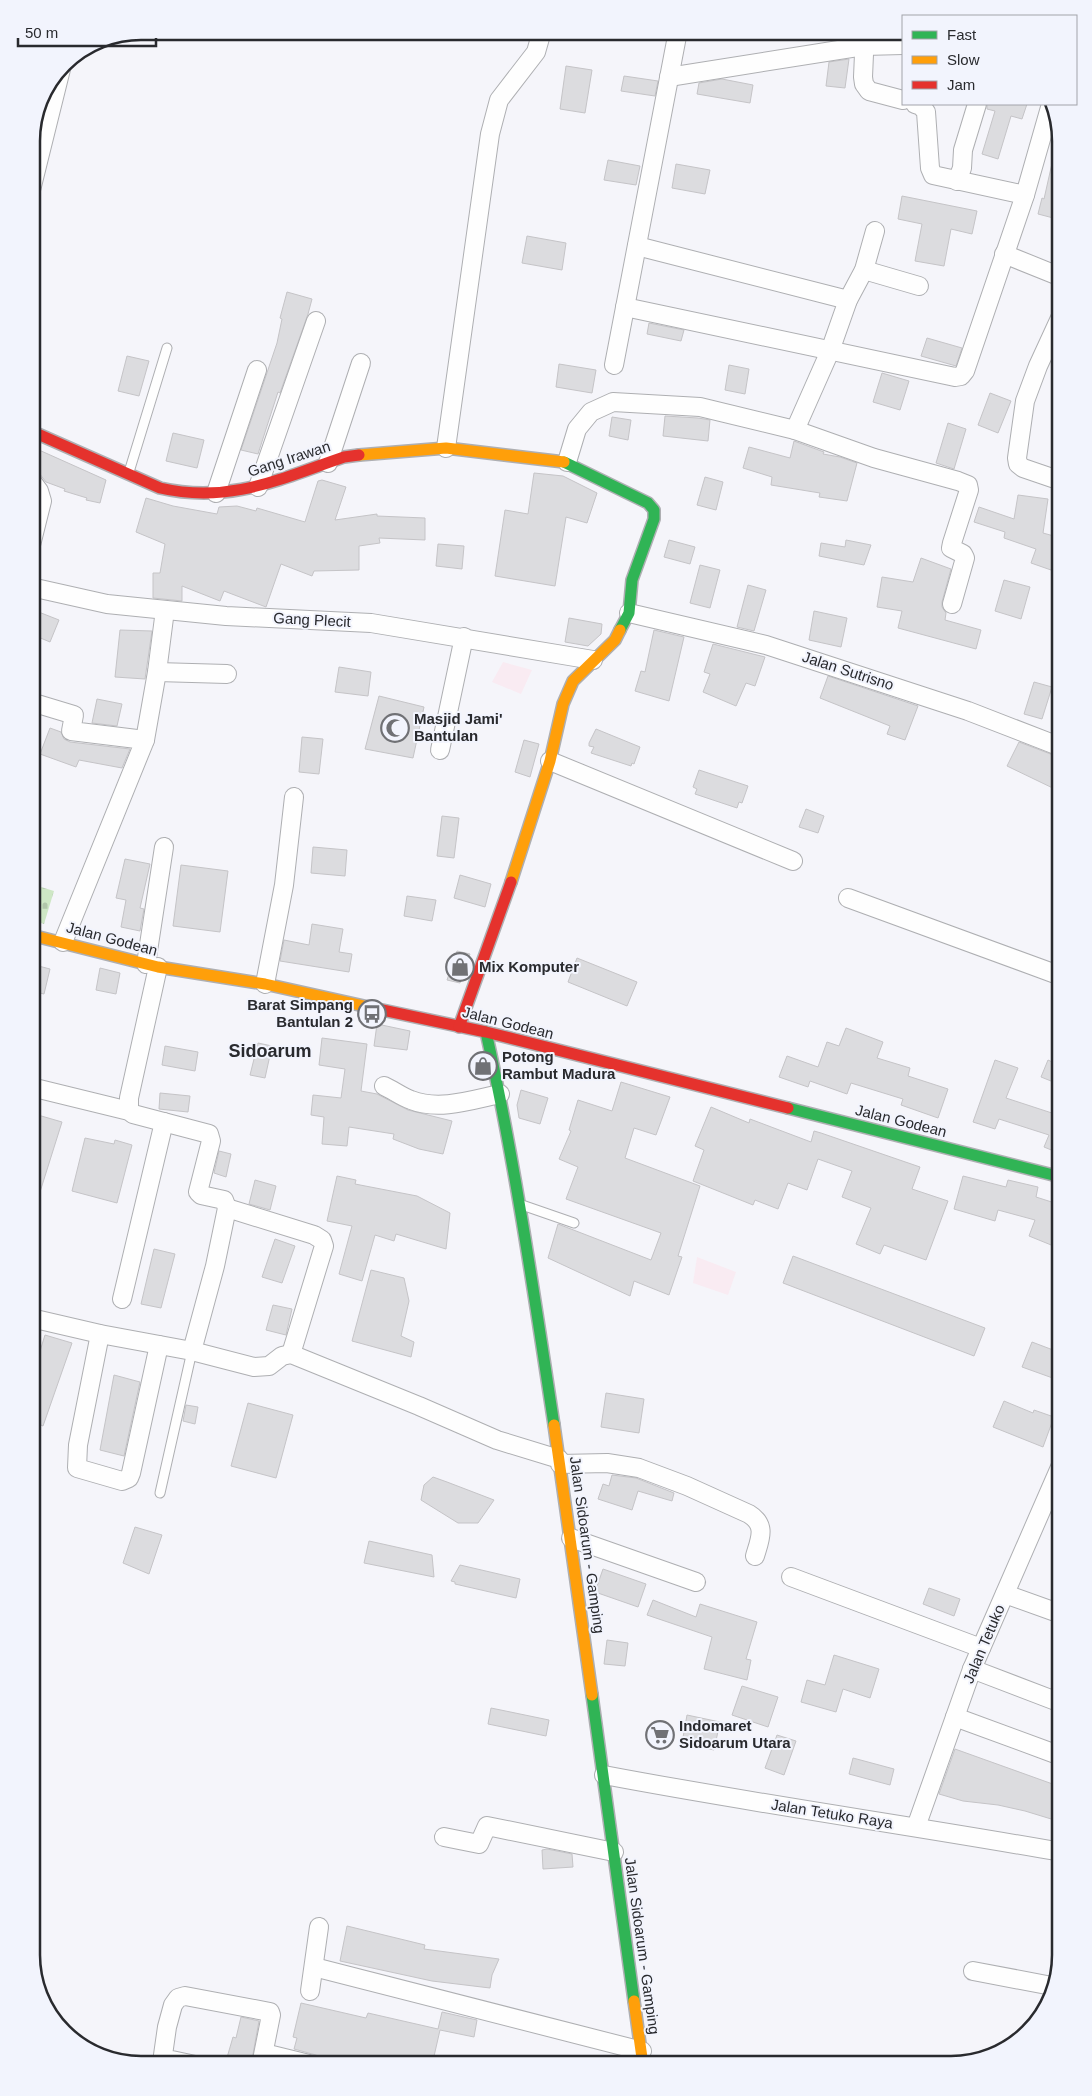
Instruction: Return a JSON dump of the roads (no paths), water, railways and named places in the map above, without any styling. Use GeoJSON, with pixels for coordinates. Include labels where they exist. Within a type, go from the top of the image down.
{"type":"FeatureCollection","features":[{"type":"Feature","properties":{"kind":"main road","name":"Gang Irawan"},"geometry":{"type":"LineString","coordinates":[[40,436],[160,488],[182,493],[216,493],[258,487],[344,457],[368,452],[446,448],[567,462]]}},
{"type":"Feature","properties":{"kind":"main road"},"geometry":{"type":"LineString","coordinates":[[459,1027],[518,862],[550,761],[563,704],[572,681],[615,640],[629,613],[632,580],[654,519],[654,510],[648,504],[567,462]]}},
{"type":"Feature","properties":{"kind":"main road","name":"Jalan Godean"},"geometry":{"type":"LineString","coordinates":[[40,937],[152,966],[265,984],[486,1032],[1052,1175]]}},
{"type":"Feature","properties":{"kind":"main road","name":"Jalan Sidoarum - Gamping"},"geometry":{"type":"LineString","coordinates":[[486,1032],[500,1094],[520,1204],[560,1462],[642,2056]]}},
{"type":"Feature","properties":{"kind":"street"},"geometry":{"type":"LineString","coordinates":[[446,448],[490,134],[499,100],[536,52],[539,40]]}},
{"type":"Feature","properties":{"kind":"street"},"geometry":{"type":"LineString","coordinates":[[614,365],[676,40]]}},
{"type":"Feature","properties":{"kind":"street"},"geometry":{"type":"LineString","coordinates":[[669,77],[860,40]]}},
{"type":"Feature","properties":{"kind":"street"},"geometry":{"type":"LineString","coordinates":[[865,40],[864,84],[869,91],[902,100]]}},
{"type":"Feature","properties":{"kind":"street"},"geometry":{"type":"LineString","coordinates":[[870,40],[902,46]]}},
{"type":"Feature","properties":{"kind":"street"},"geometry":{"type":"LineString","coordinates":[[40,155],[56,87]]}},
{"type":"Feature","properties":{"kind":"street"},"geometry":{"type":"LineString","coordinates":[[918,105],[926,112],[930,168],[934,175],[1025,195]]}},
{"type":"Feature","properties":{"kind":"street"},"geometry":{"type":"LineString","coordinates":[[957,181],[962,168],[963,150],[976,105]]}},
{"type":"Feature","properties":{"kind":"street"},"geometry":{"type":"LineString","coordinates":[[625,307],[955,377],[961,376],[965,371],[1025,195],[1048,113]]}},
{"type":"Feature","properties":{"kind":"street"},"geometry":{"type":"LineString","coordinates":[[795,430],[830,351],[848,300],[864,270],[875,231]]}},
{"type":"Feature","properties":{"kind":"street"},"geometry":{"type":"LineString","coordinates":[[637,246],[848,300]]}},
{"type":"Feature","properties":{"kind":"street"},"geometry":{"type":"LineString","coordinates":[[1004,254],[1052,273]]}},
{"type":"Feature","properties":{"kind":"street"},"geometry":{"type":"LineString","coordinates":[[864,270],[920,286]]}},
{"type":"Feature","properties":{"kind":"street"},"geometry":{"type":"LineString","coordinates":[[258,487],[316,321]]}},
{"type":"Feature","properties":{"kind":"street"},"geometry":{"type":"LineString","coordinates":[[1052,336],[1025,401],[1017,458],[1018,464],[1023,468],[1052,478]]}},
{"type":"Feature","properties":{"kind":"street"},"geometry":{"type":"LineString","coordinates":[[328,463],[361,363]]}},
{"type":"Feature","properties":{"kind":"street"},"geometry":{"type":"LineString","coordinates":[[216,493],[257,370]]}},
{"type":"Feature","properties":{"kind":"street"},"geometry":{"type":"LineString","coordinates":[[567,462],[576,429],[592,412],[613,402],[700,407],[795,430],[874,458],[958,481],[968,486],[969,490],[951,548],[963,554],[965,558],[952,604]]}},
{"type":"Feature","properties":{"kind":"street"},"geometry":{"type":"LineString","coordinates":[[40,494],[42,501],[40,509]]}},
{"type":"Feature","properties":{"kind":"street","name":"Gang Plecit"},"geometry":{"type":"LineString","coordinates":[[40,589],[107,604],[165,610],[226,616],[371,623],[593,660]]}},
{"type":"Feature","properties":{"kind":"street"},"geometry":{"type":"LineString","coordinates":[[63,942],[145,740],[157,672],[165,610]]}},
{"type":"Feature","properties":{"kind":"street","name":"Jalan Sutrisno"},"geometry":{"type":"LineString","coordinates":[[629,613],[766,645],[968,710],[1052,743]]}},
{"type":"Feature","properties":{"kind":"street"},"geometry":{"type":"LineString","coordinates":[[440,750],[464,637]]}},
{"type":"Feature","properties":{"kind":"street"},"geometry":{"type":"LineString","coordinates":[[157,672],[227,674]]}},
{"type":"Feature","properties":{"kind":"street"},"geometry":{"type":"LineString","coordinates":[[40,705],[74,715],[71,731],[145,740]]}},
{"type":"Feature","properties":{"kind":"street"},"geometry":{"type":"LineString","coordinates":[[550,761],[793,861]]}},
{"type":"Feature","properties":{"kind":"street"},"geometry":{"type":"LineString","coordinates":[[265,984],[284,885],[294,797]]}},
{"type":"Feature","properties":{"kind":"street"},"geometry":{"type":"LineString","coordinates":[[129,1111],[128,1098],[152,966],[164,847]]}},
{"type":"Feature","properties":{"kind":"street"},"geometry":{"type":"LineString","coordinates":[[848,898],[1052,973]]}},
{"type":"Feature","properties":{"kind":"street"},"geometry":{"type":"LineString","coordinates":[[384,1086],[410,1100],[429,1105],[458,1103],[500,1094]]}},
{"type":"Feature","properties":{"kind":"street"},"geometry":{"type":"LineString","coordinates":[[40,1089],[129,1111],[133,1114],[209,1134],[211,1141],[198,1192],[224,1200],[227,1208],[215,1266],[192,1350]]}},
{"type":"Feature","properties":{"kind":"street"},"geometry":{"type":"LineString","coordinates":[[122,1299],[164,1122]]}},
{"type":"Feature","properties":{"kind":"street"},"geometry":{"type":"LineString","coordinates":[[227,1208],[314,1235],[322,1240],[324,1246],[320,1262],[291,1354]]}},
{"type":"Feature","properties":{"kind":"street"},"geometry":{"type":"LineString","coordinates":[[40,1320],[100,1334],[192,1350],[254,1367],[269,1366],[282,1356],[291,1354],[497,1440],[560,1462],[607,1463],[639,1468],[687,1486],[758,1519],[761,1528],[755,1556]]}},
{"type":"Feature","properties":{"kind":"street"},"geometry":{"type":"LineString","coordinates":[[100,1334],[78,1445],[77,1468],[122,1481],[129,1478],[131,1473],[159,1345]]}},
{"type":"Feature","properties":{"kind":"street","name":"Jalan Tetuko"},"geometry":{"type":"LineString","coordinates":[[916,1827],[972,1669],[1052,1487]]}},
{"type":"Feature","properties":{"kind":"street"},"geometry":{"type":"LineString","coordinates":[[571,1538],[696,1582]]}},
{"type":"Feature","properties":{"kind":"street"},"geometry":{"type":"LineString","coordinates":[[791,1577],[981,1648]]}},
{"type":"Feature","properties":{"kind":"street"},"geometry":{"type":"LineString","coordinates":[[1005,1594],[1052,1611]]}},
{"type":"Feature","properties":{"kind":"street"},"geometry":{"type":"LineString","coordinates":[[972,1669],[1052,1700]]}},
{"type":"Feature","properties":{"kind":"street"},"geometry":{"type":"LineString","coordinates":[[955,1717],[1052,1753]]}},
{"type":"Feature","properties":{"kind":"street","name":"Jalan Tetuko Raya"},"geometry":{"type":"LineString","coordinates":[[604,1775],[696,1793],[1052,1850]]}},
{"type":"Feature","properties":{"kind":"street"},"geometry":{"type":"LineString","coordinates":[[444,1837],[479,1844],[487,1826],[614,1852]]}},
{"type":"Feature","properties":{"kind":"street"},"geometry":{"type":"LineString","coordinates":[[310,1991],[318,1927]]}},
{"type":"Feature","properties":{"kind":"street"},"geometry":{"type":"LineString","coordinates":[[314,1967],[635,2056]]}},
{"type":"Feature","properties":{"kind":"street"},"geometry":{"type":"LineString","coordinates":[[973,1971],[1048,1985]]}},
{"type":"Feature","properties":{"kind":"street"},"geometry":{"type":"LineString","coordinates":[[164,2056],[173,2005],[178,1998],[184,1996],[270,2012],[263,2056]]}},
{"type":"Feature","properties":{"kind":"lane"},"geometry":{"type":"LineString","coordinates":[[128,474],[167,348]]}},
{"type":"Feature","properties":{"kind":"lane"},"geometry":{"type":"LineString","coordinates":[[520,1204],[574,1223]]}},
{"type":"Feature","properties":{"kind":"lane"},"geometry":{"type":"LineString","coordinates":[[160,1493],[192,1350]]}},
{"type":"Feature","properties":{"kind":"place","name":"Masjid Jami' Bantulan"},"geometry":{"type":"Point","coordinates":[395,728]}},
{"type":"Feature","properties":{"kind":"place","name":"Mix Komputer"},"geometry":{"type":"Point","coordinates":[460,967]}},
{"type":"Feature","properties":{"kind":"place","name":"Barat Simpang Bantulan 2"},"geometry":{"type":"Point","coordinates":[372,1014]}},
{"type":"Feature","properties":{"kind":"place","name":"Potong Rambut Madura"},"geometry":{"type":"Point","coordinates":[483,1066]}},
{"type":"Feature","properties":{"kind":"place","name":"Indomaret Sidoarum Utara"},"geometry":{"type":"Point","coordinates":[660,1735]}},
{"type":"Feature","properties":{"kind":"district","name":"Sidoarum"},"geometry":{"type":"Point","coordinates":[270,1051]}}]}
